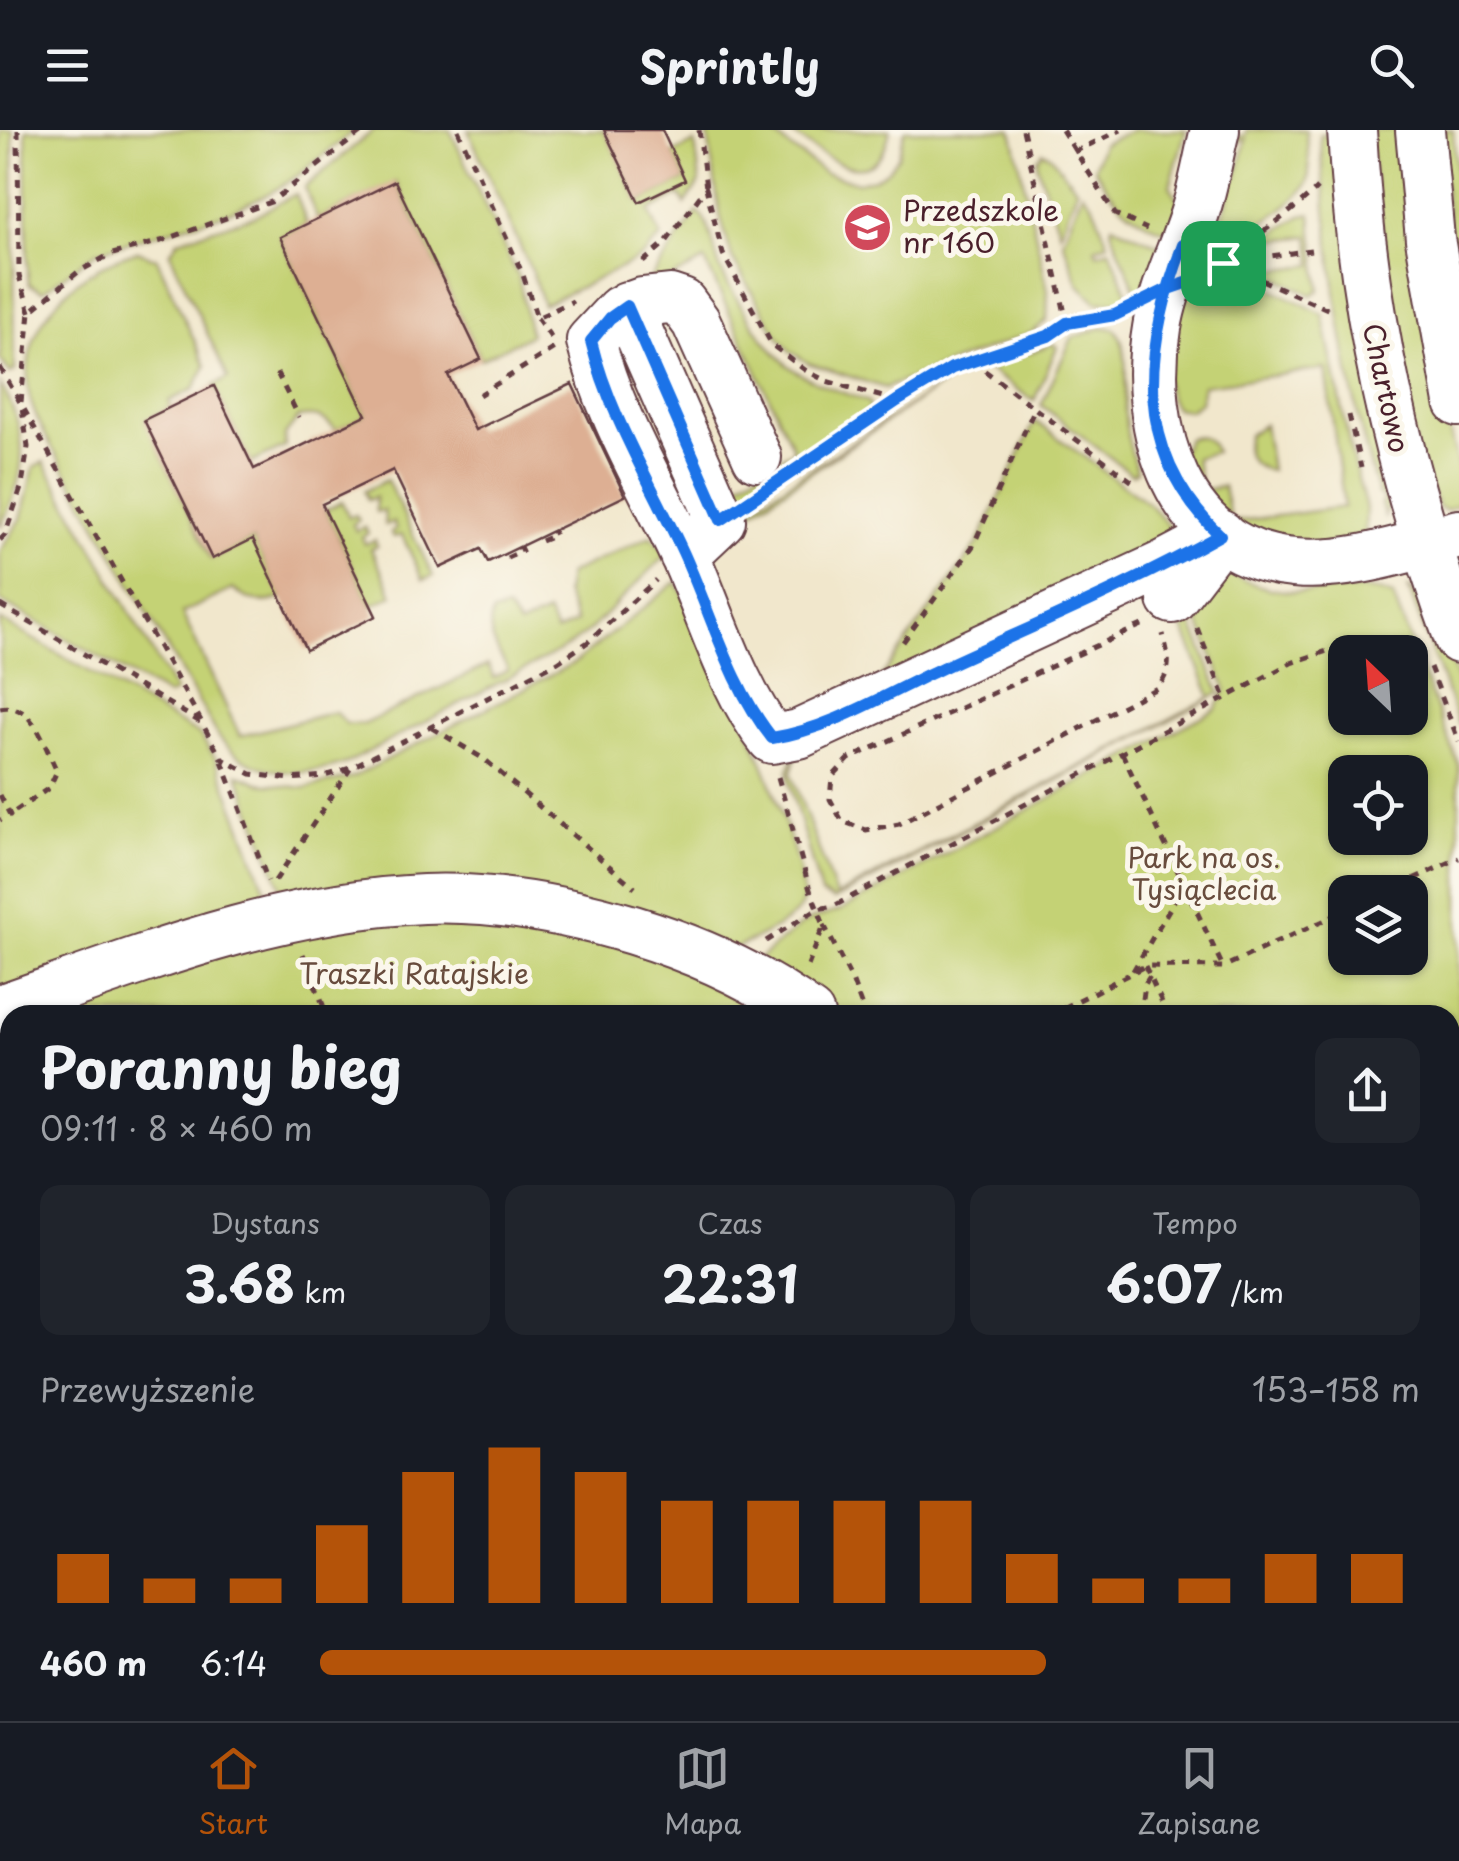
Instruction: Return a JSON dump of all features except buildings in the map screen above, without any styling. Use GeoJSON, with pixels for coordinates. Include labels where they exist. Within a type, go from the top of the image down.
{"type":"FeatureCollection","features":[{"type":"Feature","properties":{"kind":"street"},"geometry":{"type":"LineString","coordinates":[[1214,130],[1196,211],[1203,254],[1166,290],[1153,357],[1155,421],[1163,456],[1181,489],[1197,513],[1220,535],[1268,558],[1294,563],[1356,559],[1442,539]]}},
{"type":"Feature","properties":{"kind":"street","name":"Chartowo"},"geometry":{"type":"LineString","coordinates":[[1352,130],[1372,326],[1405,478],[1442,539],[1442,646]]}},
{"type":"Feature","properties":{"kind":"street"},"geometry":{"type":"LineString","coordinates":[[1420,130],[1430,240],[1459,402]]}},
{"type":"Feature","properties":{"kind":"street"},"geometry":{"type":"LineString","coordinates":[[771,467],[696,322],[682,303],[670,299],[627,306],[610,318],[591,341],[606,391],[754,715],[772,738],[799,734],[1164,565],[1220,535]]}},
{"type":"Feature","properties":{"kind":"street"},"geometry":{"type":"LineString","coordinates":[[1168,609],[1220,535]]}},
{"type":"Feature","properties":{"kind":"street"},"geometry":{"type":"LineString","coordinates":[[9,1005],[208,938],[289,917],[427,899],[494,901],[586,916],[674,943],[728,967],[795,1005]]}},
{"type":"Feature","properties":{"kind":"path"},"geometry":{"type":"LineString","coordinates":[[0,540],[22,486],[28,448],[20,402],[30,312],[19,276],[18,130]]}},
{"type":"Feature","properties":{"kind":"path"},"geometry":{"type":"LineString","coordinates":[[30,312],[78,272],[109,255],[162,241],[271,202],[364,130]]}},
{"type":"Feature","properties":{"kind":"path"},"geometry":{"type":"LineString","coordinates":[[699,130],[706,188]]}},
{"type":"Feature","properties":{"kind":"path"},"geometry":{"type":"LineString","coordinates":[[1023,130],[1067,323]]}},
{"type":"Feature","properties":{"kind":"path"},"geometry":{"type":"LineString","coordinates":[[1062,130],[1115,214],[1330,310]]}},
{"type":"Feature","properties":{"kind":"path"},"geometry":{"type":"LineString","coordinates":[[1074,152],[1121,130]]}},
{"type":"Feature","properties":{"kind":"path"},"geometry":{"type":"LineString","coordinates":[[1203,254],[1256,235],[1294,211],[1316,188]]}},
{"type":"Feature","properties":{"kind":"path"},"geometry":{"type":"LineString","coordinates":[[1203,254],[1311,250]]}},
{"type":"Feature","properties":{"kind":"path"},"geometry":{"type":"LineString","coordinates":[[771,467],[952,368],[1048,336],[1067,323],[1115,315],[1195,280],[1203,254]]}},
{"type":"Feature","properties":{"kind":"path"},"geometry":{"type":"LineString","coordinates":[[478,395],[557,346],[537,318]]}},
{"type":"Feature","properties":{"kind":"path"},"geometry":{"type":"LineString","coordinates":[[972,361],[1142,486]]}},
{"type":"Feature","properties":{"kind":"path"},"geometry":{"type":"LineString","coordinates":[[0,367],[221,758],[270,887],[350,768]]}},
{"type":"Feature","properties":{"kind":"path"},"geometry":{"type":"LineString","coordinates":[[277,373],[299,417]]}},
{"type":"Feature","properties":{"kind":"path"},"geometry":{"type":"LineString","coordinates":[[897,650],[972,546],[1035,408]]}},
{"type":"Feature","properties":{"kind":"path"},"geometry":{"type":"LineString","coordinates":[[541,541],[554,535],[552,531]]}},
{"type":"Feature","properties":{"kind":"path"},"geometry":{"type":"LineString","coordinates":[[508,558],[520,549]]}},
{"type":"Feature","properties":{"kind":"path"},"geometry":{"type":"LineString","coordinates":[[221,758],[251,774],[290,779],[325,776],[350,768],[558,662],[588,642],[684,555]]}},
{"type":"Feature","properties":{"kind":"path"},"geometry":{"type":"LineString","coordinates":[[0,606],[202,723]]}},
{"type":"Feature","properties":{"kind":"path"},"geometry":{"type":"LineString","coordinates":[[1168,609],[1170,660],[1167,676],[1157,688],[899,824],[866,830],[842,821],[830,798],[832,776],[849,759],[1168,609]]}},
{"type":"Feature","properties":{"kind":"path"},"geometry":{"type":"LineString","coordinates":[[1168,609],[1226,698]]}},
{"type":"Feature","properties":{"kind":"path"},"geometry":{"type":"LineString","coordinates":[[728,967],[817,909],[834,906],[1320,651],[1442,646]]}},
{"type":"Feature","properties":{"kind":"path"},"geometry":{"type":"LineString","coordinates":[[0,708],[11,706],[28,714],[56,770],[50,788],[0,820]]}},
{"type":"Feature","properties":{"kind":"path"},"geometry":{"type":"LineString","coordinates":[[432,728],[484,759],[633,886],[669,930],[674,943]]}},
{"type":"Feature","properties":{"kind":"path"},"geometry":{"type":"LineString","coordinates":[[772,738],[778,778],[817,909],[861,1005]]}},
{"type":"Feature","properties":{"kind":"path"},"geometry":{"type":"LineString","coordinates":[[1122,754],[1223,967]]}},
{"type":"Feature","properties":{"kind":"path"},"geometry":{"type":"LineString","coordinates":[[0,796],[10,816]]}},
{"type":"Feature","properties":{"kind":"path"},"geometry":{"type":"LineString","coordinates":[[1422,875],[1459,858]]}},
{"type":"Feature","properties":{"kind":"path"},"geometry":{"type":"LineString","coordinates":[[1131,974],[1184,884]]}},
{"type":"Feature","properties":{"kind":"path"},"geometry":{"type":"LineString","coordinates":[[289,917],[323,1005]]}},
{"type":"Feature","properties":{"kind":"path"},"geometry":{"type":"LineString","coordinates":[[1070,1005],[1145,966],[1223,967],[1328,919]]}},
{"type":"Feature","properties":{"kind":"path"},"geometry":{"type":"LineString","coordinates":[[803,1005],[824,926]]}},
{"type":"Feature","properties":{"kind":"path"},"geometry":{"type":"LineString","coordinates":[[1145,966],[1163,1005]]}},
{"type":"Feature","properties":{"kind":"path"},"geometry":{"type":"LineString","coordinates":[[1142,1005],[1150,976]]}},
{"type":"Feature","properties":{"kind":"green space"},"geometry":{"type":"Polygon","coordinates":[[[0,130],[13,130],[15,370],[10,373],[0,359],[0,130]]]}},
{"type":"Feature","properties":{"kind":"green space"},"geometry":{"type":"Polygon","coordinates":[[[26,130],[355,130],[272,192],[224,214],[96,252],[43,291],[30,285],[28,279],[26,130]]]}},
{"type":"Feature","properties":{"kind":"green space"},"geometry":{"type":"Polygon","coordinates":[[[374,130],[450,130],[519,279],[530,335],[481,359],[396,182],[317,219],[305,187],[374,130]]]}},
{"type":"Feature","properties":{"kind":"green space"},"geometry":{"type":"Polygon","coordinates":[[[468,130],[604,130],[639,202],[685,180],[673,154],[695,143],[700,182],[685,204],[680,195],[649,211],[661,237],[644,255],[543,305],[468,130]]]}},
{"type":"Feature","properties":{"kind":"green space","name":"Przedszkole nr 160"},"geometry":{"type":"Polygon","coordinates":[[[707,130],[767,130],[825,173],[857,182],[874,179],[888,170],[898,157],[905,130],[1012,130],[1048,290],[1047,320],[1033,332],[885,388],[808,363],[790,351],[777,335],[732,258],[720,215],[707,130]]]}},
{"type":"Feature","properties":{"kind":"green space"},"geometry":{"type":"Polygon","coordinates":[[[787,130],[890,130],[883,151],[873,163],[860,168],[831,159],[787,130]]]}},
{"type":"Feature","properties":{"kind":"green space"},"geometry":{"type":"Polygon","coordinates":[[[1133,130],[1186,130],[1170,186],[1183,206],[1171,233],[1126,209],[1094,168],[1102,144],[1133,130]]]}},
{"type":"Feature","properties":{"kind":"green space"},"geometry":{"type":"Polygon","coordinates":[[[1246,130],[1306,130],[1308,180],[1300,193],[1261,224],[1231,240],[1207,246],[1205,226],[1220,223],[1229,197],[1215,200],[1220,185],[1237,177],[1246,139],[1232,144],[1233,139],[1246,134],[1246,130]]]}},
{"type":"Feature","properties":{"kind":"green space"},"geometry":{"type":"Polygon","coordinates":[[[1367,130],[1404,130],[1436,377],[1459,470],[1459,504],[1447,510],[1438,508],[1415,449],[1367,130]]]}},
{"type":"Feature","properties":{"kind":"green space"},"geometry":{"type":"Polygon","coordinates":[[[1438,130],[1453,130],[1459,205],[1459,316],[1438,130]]]}},
{"type":"Feature","properties":{"kind":"green space"},"geometry":{"type":"Polygon","coordinates":[[[1334,134],[1392,497],[1385,517],[1381,504],[1384,498],[1378,494],[1356,406],[1333,271],[1320,135],[1334,134]]]}},
{"type":"Feature","properties":{"kind":"green space"},"geometry":{"type":"Polygon","coordinates":[[[1043,152],[1050,155],[1077,189],[1060,233],[1037,165],[1043,152]]]}},
{"type":"Feature","properties":{"kind":"green space"},"geometry":{"type":"Polygon","coordinates":[[[1082,192],[1093,205],[1108,243],[1095,248],[1097,253],[1110,249],[1131,302],[1097,302],[1079,285],[1063,241],[1082,192]]]}},
{"type":"Feature","properties":{"kind":"green space"},"geometry":{"type":"Polygon","coordinates":[[[296,194],[307,224],[280,237],[366,415],[336,430],[319,417],[299,417],[285,435],[285,447],[251,463],[214,386],[228,378],[170,253],[178,240],[254,216],[296,194]]]}},
{"type":"Feature","properties":{"kind":"green space"},"geometry":{"type":"Polygon","coordinates":[[[697,212],[709,230],[726,280],[773,351],[812,380],[869,402],[870,410],[732,503],[728,490],[794,450],[705,261],[641,293],[697,212]]]}},
{"type":"Feature","properties":{"kind":"green space"},"geometry":{"type":"Polygon","coordinates":[[[1311,214],[1320,290],[1312,295],[1264,271],[1313,265],[1309,236],[1260,242],[1301,216],[1311,214]]]}},
{"type":"Feature","properties":{"kind":"green space"},"geometry":{"type":"Polygon","coordinates":[[[1112,225],[1166,248],[1149,291],[1138,297],[1111,230],[1112,225]]]}},
{"type":"Feature","properties":{"kind":"green space"},"geometry":{"type":"Polygon","coordinates":[[[138,251],[157,259],[206,366],[194,389],[169,401],[171,407],[145,420],[211,559],[253,539],[282,598],[256,601],[233,589],[182,613],[240,736],[335,712],[346,724],[364,724],[488,665],[494,678],[508,670],[491,635],[493,613],[507,609],[519,626],[547,613],[556,632],[576,623],[565,593],[568,575],[651,536],[667,554],[590,630],[567,647],[347,763],[295,772],[261,767],[246,760],[219,737],[50,444],[29,393],[29,361],[45,318],[59,300],[95,270],[138,251]]]}},
{"type":"Feature","properties":{"kind":"green space"},"geometry":{"type":"Polygon","coordinates":[[[1243,281],[1260,283],[1323,314],[1366,508],[1365,538],[1359,541],[1339,547],[1289,548],[1249,534],[1231,523],[1216,510],[1190,475],[1180,455],[1188,438],[1202,437],[1211,444],[1215,452],[1195,458],[1202,491],[1223,486],[1231,522],[1344,507],[1326,369],[1203,385],[1200,402],[1189,410],[1176,408],[1169,398],[1166,351],[1180,289],[1243,281]]]}},
{"type":"Feature","properties":{"kind":"green space"},"geometry":{"type":"Polygon","coordinates":[[[1103,327],[1115,329],[1123,348],[1126,423],[1137,471],[1132,474],[1041,405],[1072,338],[1103,327]]]}},
{"type":"Feature","properties":{"kind":"green space"},"geometry":{"type":"Polygon","coordinates":[[[1053,344],[1057,347],[1034,401],[986,368],[1053,344]]]}},
{"type":"Feature","properties":{"kind":"green space"},"geometry":{"type":"Polygon","coordinates":[[[946,382],[734,524],[715,547],[710,579],[715,535],[722,526],[946,382]]]}},
{"type":"Feature","properties":{"kind":"green space"},"geometry":{"type":"Polygon","coordinates":[[[0,384],[17,420],[22,455],[16,490],[0,527],[0,384]]]}},
{"type":"Feature","properties":{"kind":"green space"},"geometry":{"type":"Polygon","coordinates":[[[1035,421],[1149,504],[1186,545],[879,680],[978,543],[1035,421]]]}},
{"type":"Feature","properties":{"kind":"green space"},"geometry":{"type":"Polygon","coordinates":[[[1264,424],[1271,470],[1253,463],[1246,449],[1248,435],[1264,424]]]}},
{"type":"Feature","properties":{"kind":"green space"},"geometry":{"type":"Polygon","coordinates":[[[44,462],[175,692],[168,696],[0,601],[0,551],[21,519],[34,467],[44,462]]]}},
{"type":"Feature","properties":{"kind":"green space"},"geometry":{"type":"Polygon","coordinates":[[[387,480],[433,576],[423,580],[402,535],[394,537],[393,522],[385,525],[384,510],[376,512],[375,497],[368,500],[364,491],[387,480]]]}},
{"type":"Feature","properties":{"kind":"green space"},"geometry":{"type":"Polygon","coordinates":[[[342,502],[349,517],[356,515],[359,520],[353,524],[356,531],[365,527],[365,544],[375,540],[377,546],[371,549],[393,595],[371,606],[325,510],[342,502]]]}},
{"type":"Feature","properties":{"kind":"green space","name":"Park na os. Tysiąclecia"},"geometry":{"type":"Polygon","coordinates":[[[1216,567],[1277,590],[1359,589],[1393,596],[1408,635],[1328,635],[1328,735],[1428,735],[1428,686],[1459,766],[1459,1005],[46,1005],[183,957],[423,910],[751,966],[812,919],[841,910],[1216,709],[1226,689],[1189,598],[1216,567]]]}},
{"type":"Feature","properties":{"kind":"green space"},"geometry":{"type":"Polygon","coordinates":[[[1164,581],[798,749],[791,773],[836,896],[1211,697],[1176,610],[1184,604],[1220,693],[834,900],[821,894],[789,782],[788,770],[797,748],[1164,581]]]}},
{"type":"Feature","properties":{"kind":"green space"},"geometry":{"type":"Polygon","coordinates":[[[676,582],[725,672],[779,807],[801,883],[802,904],[791,917],[732,950],[678,935],[287,904],[238,774],[259,783],[305,788],[353,777],[576,662],[676,582]]]}},
{"type":"Feature","properties":{"kind":"green space"},"geometry":{"type":"Polygon","coordinates":[[[1408,587],[1430,607],[1459,683],[1459,725],[1428,635],[1408,587]]]}},
{"type":"Feature","properties":{"kind":"green space"},"geometry":{"type":"Polygon","coordinates":[[[0,620],[200,735],[216,759],[272,907],[0,996],[0,620]]]}},
{"type":"Feature","properties":{"kind":"place","name":"Przedszkole nr 160"},"geometry":{"type":"Point","coordinates":[868,227]}},
{"type":"Feature","properties":{"kind":"route"},"geometry":{"type":"LineString","coordinates":[[1223,263],[1183,245],[1166,290],[1153,357],[1155,421],[1163,456],[1197,513],[1220,535],[1164,565],[799,734],[772,738],[754,715],[606,391],[591,341],[610,318],[627,306],[721,520],[952,368],[1048,336],[1067,323],[1115,315],[1166,290],[1195,280],[1223,263]]}},
{"type":"Feature","properties":{"kind":"park label","name":"Traszki Ratajskie"},"geometry":{"type":"Point","coordinates":[414,974]}}]}
